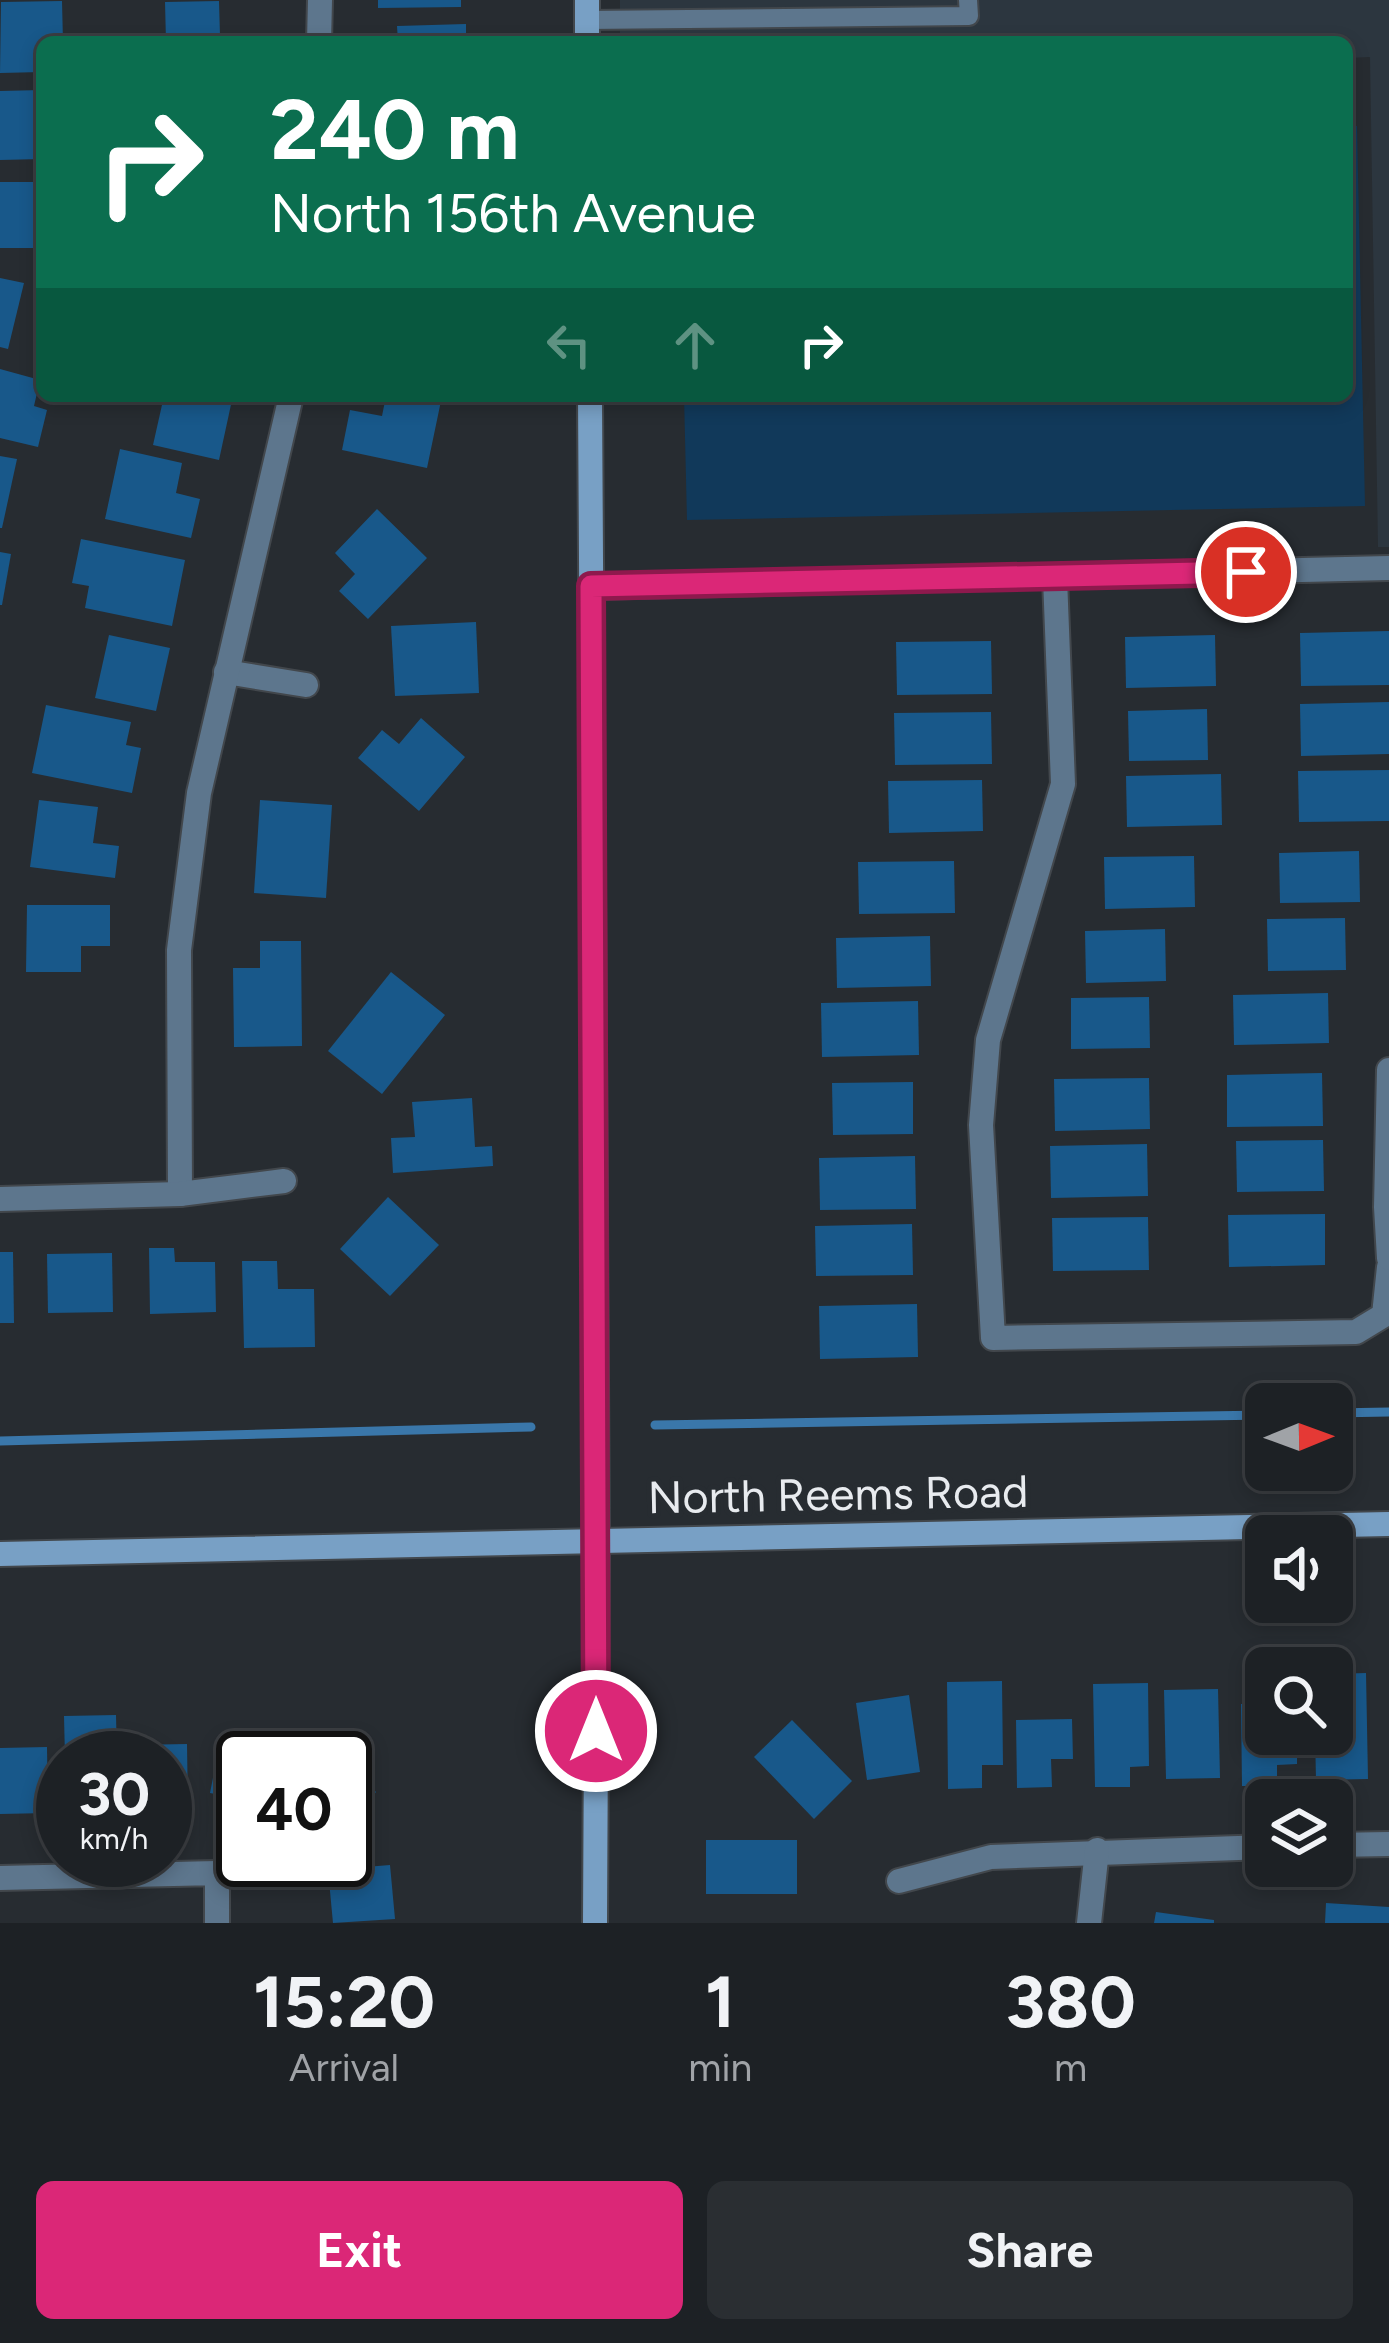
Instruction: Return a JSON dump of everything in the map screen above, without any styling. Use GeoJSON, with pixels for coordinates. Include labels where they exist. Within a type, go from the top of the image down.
{"type":"FeatureCollection","features":[{"type":"Feature","properties":{"kind":"street"},"geometry":{"type":"LineString","coordinates":[[319,36],[320,0]]}},
{"type":"Feature","properties":{"kind":"street"},"geometry":{"type":"LineString","coordinates":[[180,1194],[179,950],[199,794],[290,402]]}},
{"type":"Feature","properties":{"kind":"street"},"geometry":{"type":"LineString","coordinates":[[590,402],[595,1923]]}},
{"type":"Feature","properties":{"kind":"street"},"geometry":{"type":"LineString","coordinates":[[591,586],[1389,568]]}},
{"type":"Feature","properties":{"kind":"street"},"geometry":{"type":"LineString","coordinates":[[1055,578],[1063,784],[988,1040],[986,1061],[982,1180],[993,1338],[1356,1332],[1384,1316],[1389,1267]]}},
{"type":"Feature","properties":{"kind":"street"},"geometry":{"type":"LineString","coordinates":[[226,672],[306,685]]}},
{"type":"Feature","properties":{"kind":"street"},"geometry":{"type":"LineString","coordinates":[[1389,1070],[1389,1258]]}},
{"type":"Feature","properties":{"kind":"street"},"geometry":{"type":"LineString","coordinates":[[0,1198],[180,1194],[284,1181]]}},
{"type":"Feature","properties":{"kind":"street","name":"North Reems Road"},"geometry":{"type":"LineString","coordinates":[[0,1554],[1389,1524]]}},
{"type":"Feature","properties":{"kind":"street"},"geometry":{"type":"LineString","coordinates":[[1353,1845],[1389,1844]]}},
{"type":"Feature","properties":{"kind":"street"},"geometry":{"type":"LineString","coordinates":[[899,1881],[991,1856],[1245,1847]]}},
{"type":"Feature","properties":{"kind":"street"},"geometry":{"type":"LineString","coordinates":[[1089,1923],[1097,1850]]}},
{"type":"Feature","properties":{"kind":"street"},"geometry":{"type":"LineString","coordinates":[[0,1878],[218,1873],[217,1923]]}},
{"type":"Feature","properties":{"kind":"lane"},"geometry":{"type":"LineString","coordinates":[[587,21],[969,16],[968,0]]}},
{"type":"Feature","properties":{"kind":"shaded area"},"geometry":{"type":"Polygon","coordinates":[[[620,0],[1389,0],[1389,547],[1378,547],[1370,57],[1353,58],[1353,36],[620,36],[620,0]]]}},
{"type":"Feature","properties":{"kind":"shaded area"},"geometry":{"type":"Polygon","coordinates":[[[1353,126],[1357,126],[1365,506],[687,520],[684,402],[1353,402],[1353,126]]]}},
{"type":"Feature","properties":{"kind":"building"},"geometry":{"type":"Polygon","coordinates":[[[378,0],[461,0],[461,7],[378,8],[378,0]]]}},
{"type":"Feature","properties":{"kind":"building"},"geometry":{"type":"Polygon","coordinates":[[[62,1],[63,36],[36,36],[36,72],[0,73],[1,2],[62,1]]]}},
{"type":"Feature","properties":{"kind":"building"},"geometry":{"type":"Polygon","coordinates":[[[219,1],[220,36],[166,36],[165,2],[219,1]]]}},
{"type":"Feature","properties":{"kind":"building"},"geometry":{"type":"Polygon","coordinates":[[[466,24],[466,36],[398,36],[397,26],[466,24]]]}},
{"type":"Feature","properties":{"kind":"building"},"geometry":{"type":"Polygon","coordinates":[[[36,90],[36,159],[0,160],[0,91],[36,90]]]}},
{"type":"Feature","properties":{"kind":"building"},"geometry":{"type":"Polygon","coordinates":[[[0,182],[33,182],[34,248],[0,248],[0,182]]]}},
{"type":"Feature","properties":{"kind":"building"},"geometry":{"type":"Polygon","coordinates":[[[0,278],[24,283],[8,349],[0,347],[0,278]]]}},
{"type":"Feature","properties":{"kind":"building"},"geometry":{"type":"Polygon","coordinates":[[[0,369],[36,379],[34,406],[47,410],[38,447],[0,438],[0,369]]]}},
{"type":"Feature","properties":{"kind":"building"},"geometry":{"type":"Polygon","coordinates":[[[163,402],[232,402],[219,460],[153,445],[163,402]]]}},
{"type":"Feature","properties":{"kind":"building"},"geometry":{"type":"Polygon","coordinates":[[[385,402],[441,402],[427,468],[342,450],[350,410],[382,416],[385,402]]]}},
{"type":"Feature","properties":{"kind":"building"},"geometry":{"type":"Polygon","coordinates":[[[120,449],[182,463],[176,493],[200,499],[191,538],[105,519],[120,449]]]}},
{"type":"Feature","properties":{"kind":"building"},"geometry":{"type":"Polygon","coordinates":[[[0,456],[17,459],[2,528],[0,528],[0,456]]]}},
{"type":"Feature","properties":{"kind":"building"},"geometry":{"type":"Polygon","coordinates":[[[377,509],[427,558],[368,619],[339,591],[355,574],[335,553],[377,509]]]}},
{"type":"Feature","properties":{"kind":"building"},"geometry":{"type":"Polygon","coordinates":[[[81,539],[185,560],[172,626],[85,608],[89,586],[72,583],[81,539]]]}},
{"type":"Feature","properties":{"kind":"building"},"geometry":{"type":"Polygon","coordinates":[[[0,552],[11,554],[2,605],[0,605],[0,552]]]}},
{"type":"Feature","properties":{"kind":"building"},"geometry":{"type":"Polygon","coordinates":[[[476,622],[479,693],[395,696],[391,626],[476,622]]]}},
{"type":"Feature","properties":{"kind":"building"},"geometry":{"type":"Polygon","coordinates":[[[1389,631],[1389,685],[1301,686],[1300,633],[1389,631]]]}},
{"type":"Feature","properties":{"kind":"building"},"geometry":{"type":"Polygon","coordinates":[[[109,635],[170,648],[156,711],[95,698],[109,635]]]}},
{"type":"Feature","properties":{"kind":"building"},"geometry":{"type":"Polygon","coordinates":[[[1215,635],[1216,686],[1126,688],[1125,637],[1215,635]]]}},
{"type":"Feature","properties":{"kind":"building"},"geometry":{"type":"Polygon","coordinates":[[[991,641],[992,694],[897,695],[896,642],[991,641]]]}},
{"type":"Feature","properties":{"kind":"building"},"geometry":{"type":"Polygon","coordinates":[[[1389,702],[1389,754],[1301,756],[1300,704],[1389,702]]]}},
{"type":"Feature","properties":{"kind":"building"},"geometry":{"type":"Polygon","coordinates":[[[46,705],[131,722],[126,745],[141,748],[132,793],[32,773],[46,705]]]}},
{"type":"Feature","properties":{"kind":"building"},"geometry":{"type":"Polygon","coordinates":[[[1207,709],[1208,760],[1129,761],[1128,711],[1207,709]]]}},
{"type":"Feature","properties":{"kind":"building"},"geometry":{"type":"Polygon","coordinates":[[[991,712],[992,764],[895,765],[894,713],[991,712]]]}},
{"type":"Feature","properties":{"kind":"building"},"geometry":{"type":"Polygon","coordinates":[[[421,718],[465,757],[419,811],[358,758],[382,730],[399,744],[421,718]]]}},
{"type":"Feature","properties":{"kind":"building"},"geometry":{"type":"Polygon","coordinates":[[[1389,770],[1389,821],[1299,822],[1298,771],[1389,770]]]}},
{"type":"Feature","properties":{"kind":"building"},"geometry":{"type":"Polygon","coordinates":[[[1221,774],[1222,825],[1127,827],[1126,776],[1221,774]]]}},
{"type":"Feature","properties":{"kind":"building"},"geometry":{"type":"Polygon","coordinates":[[[982,780],[983,831],[889,833],[888,781],[982,780]]]}},
{"type":"Feature","properties":{"kind":"building"},"geometry":{"type":"Polygon","coordinates":[[[39,800],[98,807],[93,843],[119,846],[115,878],[30,867],[39,800]]]}},
{"type":"Feature","properties":{"kind":"building"},"geometry":{"type":"Polygon","coordinates":[[[260,800],[332,805],[326,898],[254,893],[260,800]]]}},
{"type":"Feature","properties":{"kind":"building"},"geometry":{"type":"Polygon","coordinates":[[[1359,851],[1360,902],[1280,903],[1279,853],[1359,851]]]}},
{"type":"Feature","properties":{"kind":"building"},"geometry":{"type":"Polygon","coordinates":[[[1194,856],[1195,907],[1105,909],[1104,857],[1194,856]]]}},
{"type":"Feature","properties":{"kind":"building"},"geometry":{"type":"Polygon","coordinates":[[[954,861],[955,913],[859,914],[858,862],[954,861]]]}},
{"type":"Feature","properties":{"kind":"building"},"geometry":{"type":"Polygon","coordinates":[[[27,905],[110,905],[110,946],[81,946],[81,972],[26,972],[27,905]]]}},
{"type":"Feature","properties":{"kind":"building"},"geometry":{"type":"Polygon","coordinates":[[[1345,918],[1346,970],[1268,971],[1267,919],[1345,918]]]}},
{"type":"Feature","properties":{"kind":"building"},"geometry":{"type":"Polygon","coordinates":[[[1165,929],[1166,981],[1086,983],[1085,931],[1165,929]]]}},
{"type":"Feature","properties":{"kind":"building"},"geometry":{"type":"Polygon","coordinates":[[[930,936],[931,986],[837,988],[836,938],[930,936]]]}},
{"type":"Feature","properties":{"kind":"building"},"geometry":{"type":"Polygon","coordinates":[[[260,941],[301,941],[302,1046],[234,1047],[233,968],[260,968],[260,941]]]}},
{"type":"Feature","properties":{"kind":"building"},"geometry":{"type":"Polygon","coordinates":[[[391,972],[445,1015],[382,1094],[328,1051],[391,972]]]}},
{"type":"Feature","properties":{"kind":"building"},"geometry":{"type":"Polygon","coordinates":[[[1328,993],[1329,1043],[1234,1045],[1233,995],[1328,993]]]}},
{"type":"Feature","properties":{"kind":"building"},"geometry":{"type":"Polygon","coordinates":[[[1149,997],[1150,1048],[1071,1049],[1071,998],[1149,997]]]}},
{"type":"Feature","properties":{"kind":"building"},"geometry":{"type":"Polygon","coordinates":[[[918,1001],[919,1055],[822,1057],[821,1003],[918,1001]]]}},
{"type":"Feature","properties":{"kind":"building"},"geometry":{"type":"Polygon","coordinates":[[[1322,1073],[1323,1126],[1227,1127],[1227,1075],[1322,1073]]]}},
{"type":"Feature","properties":{"kind":"building"},"geometry":{"type":"Polygon","coordinates":[[[1149,1078],[1150,1129],[1055,1131],[1054,1079],[1149,1078]]]}},
{"type":"Feature","properties":{"kind":"building"},"geometry":{"type":"Polygon","coordinates":[[[913,1082],[913,1134],[833,1135],[832,1083],[913,1082]]]}},
{"type":"Feature","properties":{"kind":"building"},"geometry":{"type":"Polygon","coordinates":[[[472,1098],[475,1147],[492,1146],[493,1166],[393,1173],[391,1138],[415,1137],[412,1102],[472,1098]]]}},
{"type":"Feature","properties":{"kind":"building"},"geometry":{"type":"Polygon","coordinates":[[[1323,1140],[1324,1191],[1237,1192],[1236,1141],[1323,1140]]]}},
{"type":"Feature","properties":{"kind":"building"},"geometry":{"type":"Polygon","coordinates":[[[1147,1144],[1148,1196],[1051,1198],[1050,1146],[1147,1144]]]}},
{"type":"Feature","properties":{"kind":"building"},"geometry":{"type":"Polygon","coordinates":[[[915,1156],[916,1209],[820,1210],[819,1158],[915,1156]]]}},
{"type":"Feature","properties":{"kind":"building"},"geometry":{"type":"Polygon","coordinates":[[[388,1197],[439,1245],[390,1296],[340,1249],[388,1197]]]}},
{"type":"Feature","properties":{"kind":"building"},"geometry":{"type":"Polygon","coordinates":[[[1325,1214],[1325,1265],[1229,1267],[1228,1215],[1325,1214]]]}},
{"type":"Feature","properties":{"kind":"building"},"geometry":{"type":"Polygon","coordinates":[[[1148,1217],[1149,1270],[1053,1271],[1052,1218],[1148,1217]]]}},
{"type":"Feature","properties":{"kind":"building"},"geometry":{"type":"Polygon","coordinates":[[[912,1224],[913,1275],[816,1276],[815,1226],[912,1224]]]}},
{"type":"Feature","properties":{"kind":"building"},"geometry":{"type":"Polygon","coordinates":[[[149,1248],[174,1248],[175,1262],[215,1262],[216,1312],[150,1314],[149,1248]]]}},
{"type":"Feature","properties":{"kind":"building"},"geometry":{"type":"Polygon","coordinates":[[[0,1252],[13,1252],[14,1323],[0,1323],[0,1252]]]}},
{"type":"Feature","properties":{"kind":"building"},"geometry":{"type":"Polygon","coordinates":[[[112,1253],[113,1312],[48,1313],[47,1254],[112,1253]]]}},
{"type":"Feature","properties":{"kind":"building"},"geometry":{"type":"Polygon","coordinates":[[[242,1261],[277,1261],[278,1289],[314,1289],[315,1347],[244,1348],[242,1261]]]}},
{"type":"Feature","properties":{"kind":"building"},"geometry":{"type":"Polygon","coordinates":[[[917,1304],[918,1357],[820,1359],[819,1306],[917,1304]]]}},
{"type":"Feature","properties":{"kind":"building"},"geometry":{"type":"Polygon","coordinates":[[[1353,1673],[1366,1673],[1368,1779],[1316,1779],[1315,1755],[1353,1755],[1353,1673]]]}},
{"type":"Feature","properties":{"kind":"building"},"geometry":{"type":"Polygon","coordinates":[[[1002,1681],[1003,1765],[982,1765],[982,1788],[948,1789],[947,1682],[1002,1681]]]}},
{"type":"Feature","properties":{"kind":"building"},"geometry":{"type":"Polygon","coordinates":[[[1148,1683],[1149,1766],[1130,1767],[1130,1787],[1095,1787],[1093,1684],[1148,1683]]]}},
{"type":"Feature","properties":{"kind":"building"},"geometry":{"type":"Polygon","coordinates":[[[1218,1689],[1220,1778],[1166,1779],[1164,1690],[1218,1689]]]}},
{"type":"Feature","properties":{"kind":"building"},"geometry":{"type":"Polygon","coordinates":[[[909,1695],[920,1772],[867,1780],[856,1703],[909,1695]]]}},
{"type":"Feature","properties":{"kind":"building"},"geometry":{"type":"Polygon","coordinates":[[[1241,1704],[1245,1704],[1245,1755],[1297,1755],[1297,1764],[1277,1765],[1277,1779],[1245,1779],[1242,1786],[1241,1704]]]}},
{"type":"Feature","properties":{"kind":"building"},"geometry":{"type":"Polygon","coordinates":[[[116,1715],[116,1731],[64,1731],[64,1716],[116,1715]]]}},
{"type":"Feature","properties":{"kind":"building"},"geometry":{"type":"Polygon","coordinates":[[[1072,1719],[1073,1759],[1051,1759],[1052,1787],[1017,1788],[1016,1720],[1072,1719]]]}},
{"type":"Feature","properties":{"kind":"building"},"geometry":{"type":"Polygon","coordinates":[[[792,1720],[852,1781],[814,1819],[754,1757],[792,1720]]]}},
{"type":"Feature","properties":{"kind":"building"},"geometry":{"type":"Polygon","coordinates":[[[36,1747],[36,1813],[0,1814],[0,1748],[36,1747]]]}},
{"type":"Feature","properties":{"kind":"building"},"geometry":{"type":"Polygon","coordinates":[[[216,1762],[216,1794],[210,1793],[216,1762]]]}},
{"type":"Feature","properties":{"kind":"building"},"geometry":{"type":"Polygon","coordinates":[[[706,1840],[797,1840],[797,1894],[706,1894],[706,1840]]]}},
{"type":"Feature","properties":{"kind":"building"},"geometry":{"type":"Polygon","coordinates":[[[390,1865],[395,1919],[333,1923],[330,1887],[372,1887],[372,1866],[390,1865]]]}},
{"type":"Feature","properties":{"kind":"building"},"geometry":{"type":"Polygon","coordinates":[[[1326,1903],[1389,1907],[1389,1923],[1325,1923],[1326,1903]]]}},
{"type":"Feature","properties":{"kind":"building"},"geometry":{"type":"Polygon","coordinates":[[[1156,1912],[1214,1920],[1214,1923],[1154,1923],[1156,1912]]]}},
{"type":"Feature","properties":{"kind":"waterway"},"geometry":{"type":"LineString","coordinates":[[1353,1413],[1389,1412]]}},
{"type":"Feature","properties":{"kind":"waterway"},"geometry":{"type":"LineString","coordinates":[[655,1425],[1245,1415]]}},
{"type":"Feature","properties":{"kind":"waterway"},"geometry":{"type":"LineString","coordinates":[[0,1441],[531,1427]]}},
{"type":"Feature","properties":{"kind":"route"},"geometry":{"type":"LineString","coordinates":[[596,1731],[591,586],[1246,572]]}}]}
